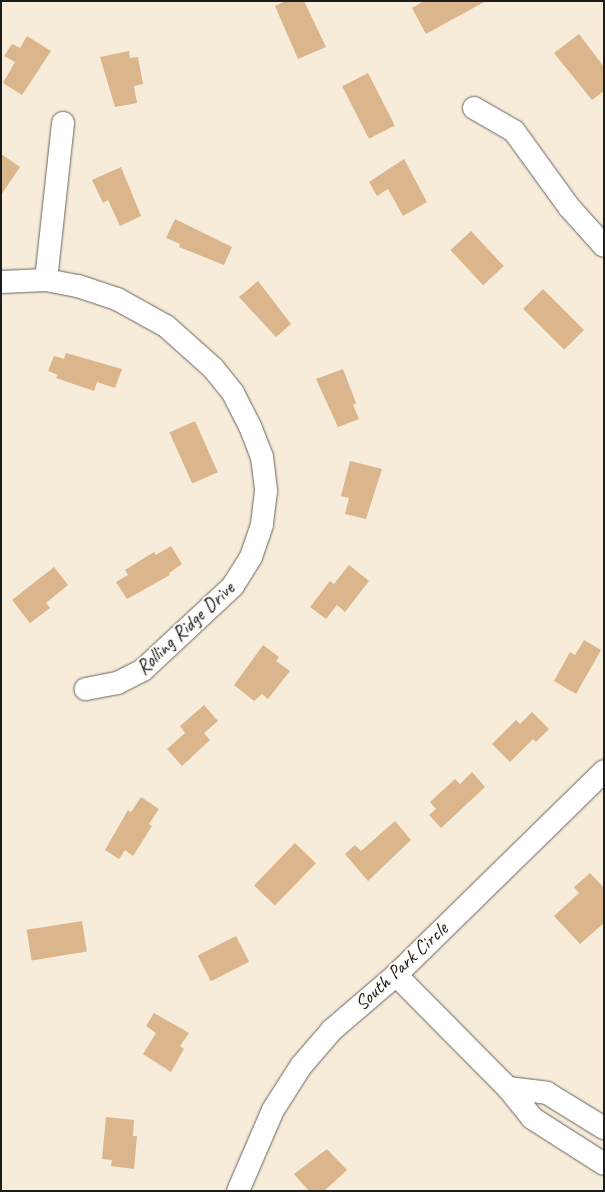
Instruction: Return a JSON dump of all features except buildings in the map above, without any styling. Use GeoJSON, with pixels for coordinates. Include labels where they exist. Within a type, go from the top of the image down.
{"type":"FeatureCollection","features":[{"type":"Feature","properties":{"kind":"street"},"geometry":{"type":"LineString","coordinates":[[474,108],[514,131],[569,207],[604,246]]}},
{"type":"Feature","properties":{"kind":"street"},"geometry":{"type":"LineString","coordinates":[[46,280],[63,123]]}},
{"type":"Feature","properties":{"kind":"street","name":"Rolling Ridge Drive"},"geometry":{"type":"LineString","coordinates":[[1,282],[46,280],[78,286],[117,299],[150,316],[180,337],[213,368],[241,407],[262,457],[265,476],[262,525],[251,557],[233,586],[143,670],[116,683],[86,689]]}},
{"type":"Feature","properties":{"kind":"street","name":"South Park Circle"},"geometry":{"type":"LineString","coordinates":[[238,1191],[273,1110],[301,1066],[332,1030],[396,975],[604,771]]}},
{"type":"Feature","properties":{"kind":"street"},"geometry":{"type":"LineString","coordinates":[[396,975],[508,1088],[532,1118],[604,1164]]}},
{"type":"Feature","properties":{"kind":"street"},"geometry":{"type":"LineString","coordinates":[[508,1088],[547,1093],[604,1128]]}}]}
